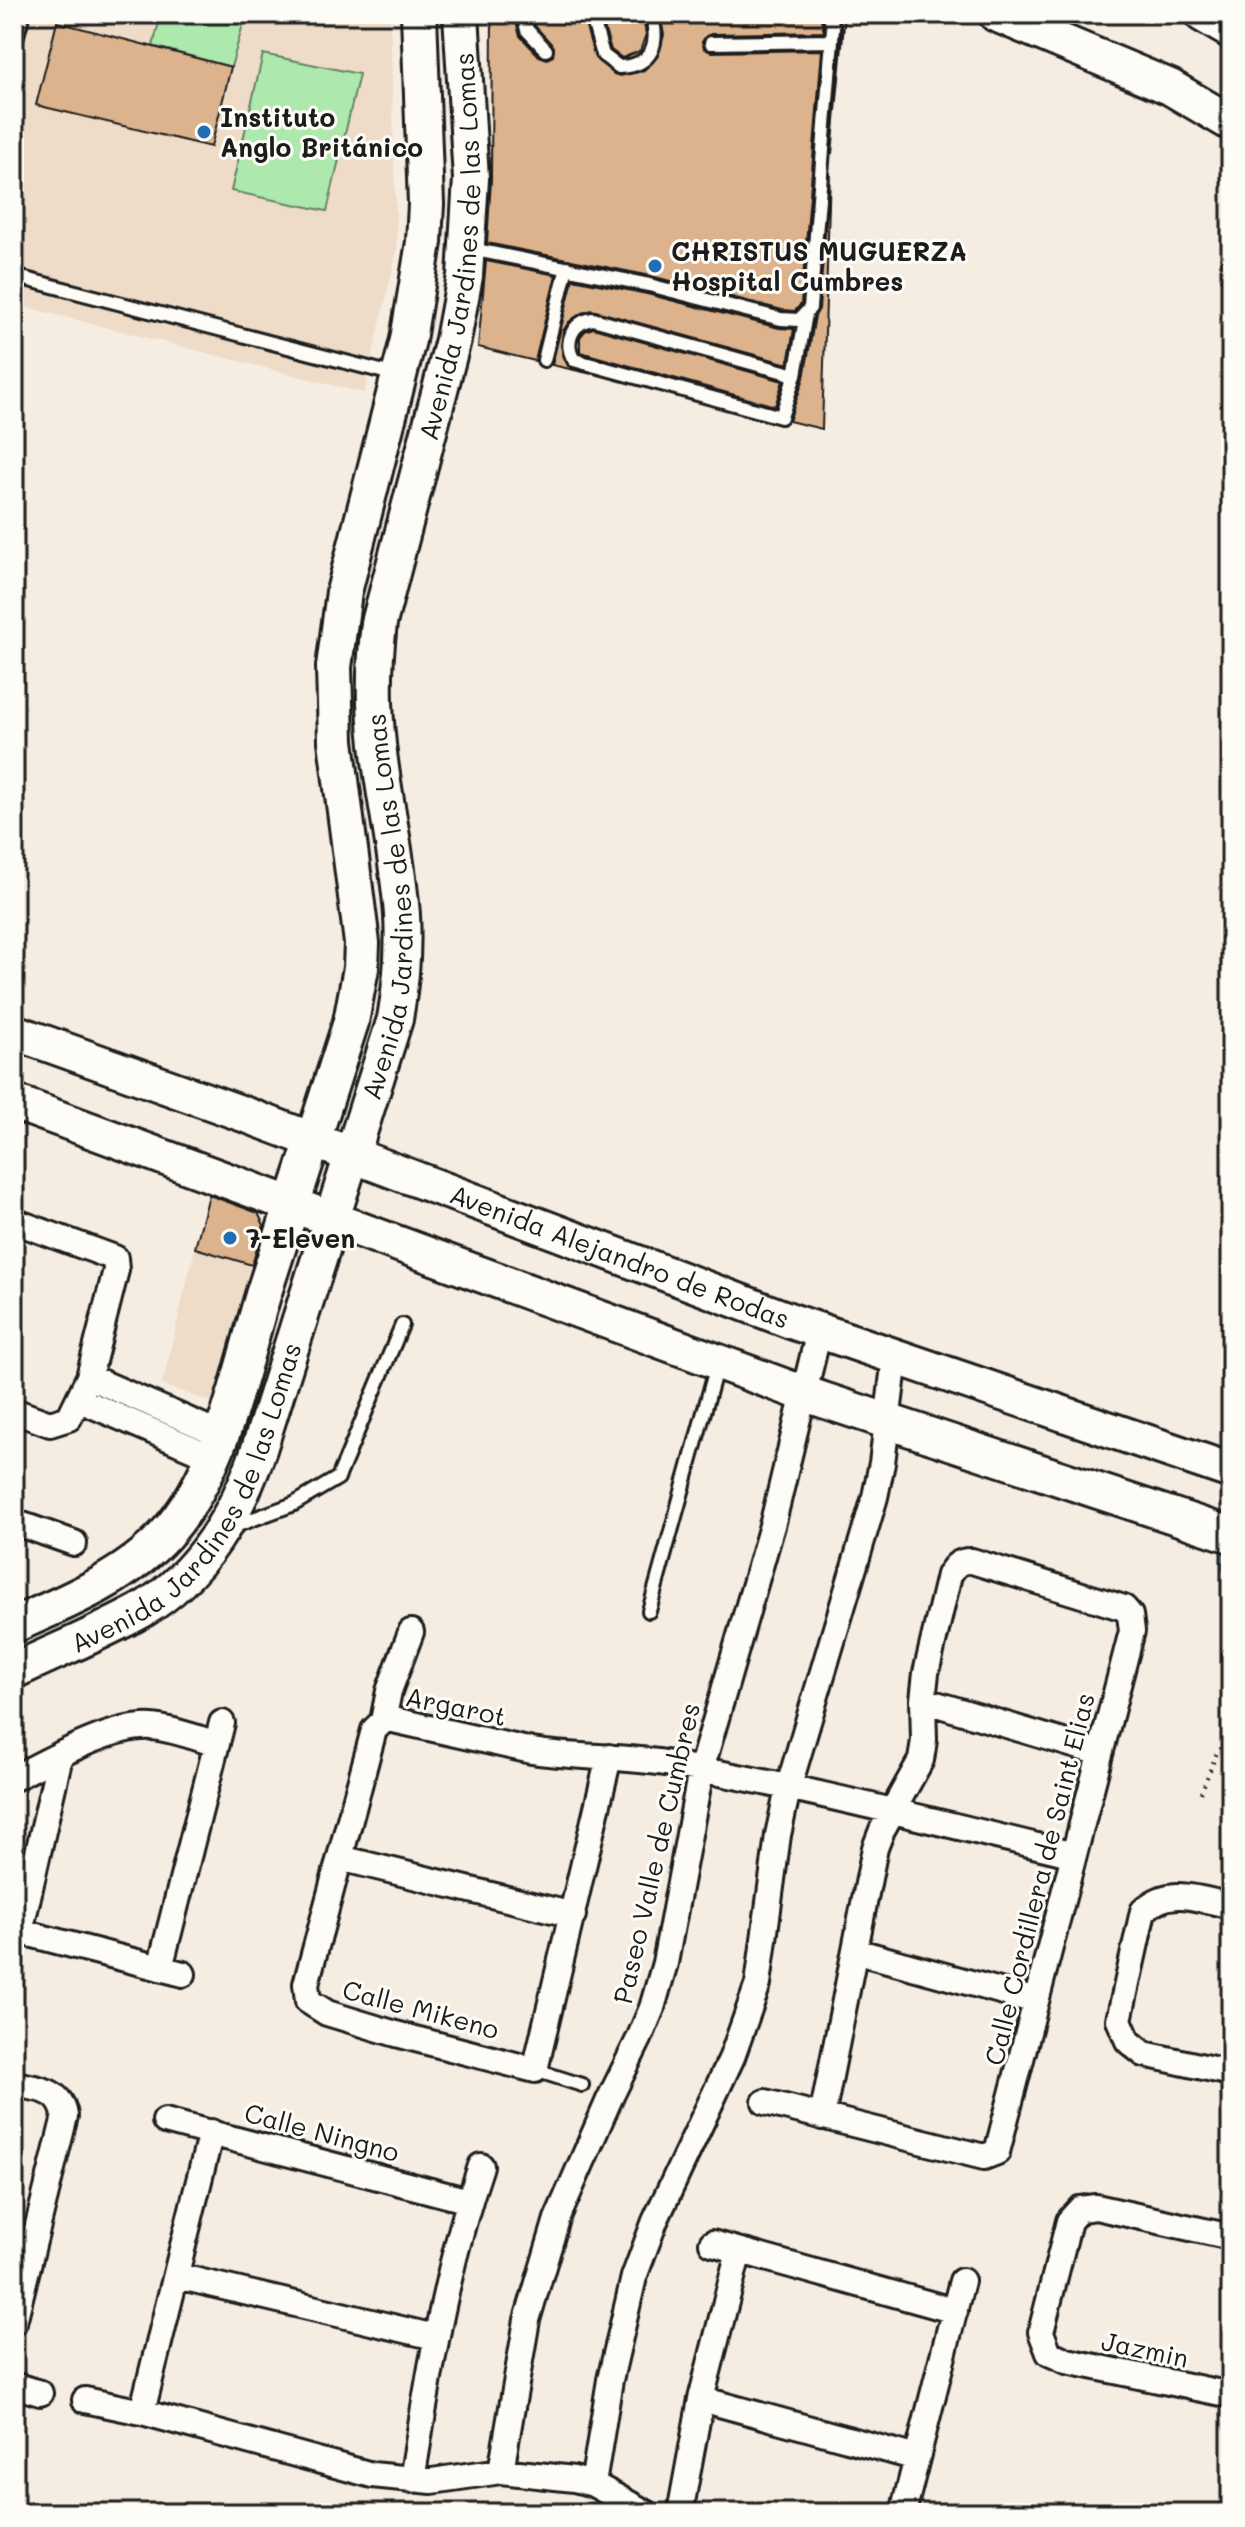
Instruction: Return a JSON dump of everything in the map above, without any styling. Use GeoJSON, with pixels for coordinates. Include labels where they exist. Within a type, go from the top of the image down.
{"type":"FeatureCollection","features":[{"type":"Feature","properties":{"kind":"street","name":"Avenida Jardines de las Lomas"},"geometry":{"type":"LineString","coordinates":[[14,1625],[75,1598],[120,1572],[162,1538],[198,1492],[216,1446],[351,1022],[361,968],[360,918],[336,741],[334,667],[344,592],[418,287],[426,204],[419,14]]}},
{"type":"Feature","properties":{"kind":"street","name":"Avenida Jardines de las Lomas"},"geometry":{"type":"LineString","coordinates":[[14,1671],[143,1609],[186,1573],[221,1530],[247,1484],[395,1019],[403,953],[397,869],[375,704],[374,663],[379,623],[453,340],[465,276],[471,179],[461,14]]}},
{"type":"Feature","properties":{"kind":"street"},"geometry":{"type":"LineString","coordinates":[[996,14],[1170,87],[1231,123]]}},
{"type":"Feature","properties":{"kind":"street"},"geometry":{"type":"LineString","coordinates":[[1202,14],[1231,31]]}},
{"type":"Feature","properties":{"kind":"street","name":"Avenida Alejandro de Rodas"},"geometry":{"type":"LineString","coordinates":[[14,1032],[819,1331],[1231,1471]]}},
{"type":"Feature","properties":{"kind":"street"},"geometry":{"type":"LineString","coordinates":[[14,1102],[805,1394],[1231,1535]]}},
{"type":"Feature","properties":{"kind":"street"},"geometry":{"type":"LineString","coordinates":[[14,1221],[115,1258],[116,1270],[84,1388],[69,1418],[50,1424],[14,1411]]}},
{"type":"Feature","properties":{"kind":"street","name":"Paseo Valle de Cumbres"},"geometry":{"type":"LineString","coordinates":[[501,2471],[527,2320],[553,2232],[652,2008],[665,1963],[701,1770],[773,1522],[819,1331]]}},
{"type":"Feature","properties":{"kind":"street"},"geometry":{"type":"LineString","coordinates":[[593,2484],[610,2380],[634,2277],[655,2221],[732,2057],[758,1984],[778,1835],[788,1789],[875,1497],[895,1358]]}},
{"type":"Feature","properties":{"kind":"street"},"geometry":{"type":"LineString","coordinates":[[84,1388],[216,1446]]}},
{"type":"Feature","properties":{"kind":"street"},"geometry":{"type":"LineString","coordinates":[[14,1522],[74,1543]]}},
{"type":"Feature","properties":{"kind":"street","name":"Calle Cordillera de Saint Elias"},"geometry":{"type":"LineString","coordinates":[[822,2117],[984,2157],[993,2155],[999,2147],[1132,1631],[1130,1615],[1124,1608],[1112,1603],[972,1561],[958,1563],[949,1575],[923,1700]]}},
{"type":"Feature","properties":{"kind":"street"},"geometry":{"type":"LineString","coordinates":[[120,1572],[143,1609]]}},
{"type":"Feature","properties":{"kind":"street"},"geometry":{"type":"LineString","coordinates":[[383,1721],[389,1691],[411,1632]]}},
{"type":"Feature","properties":{"kind":"street"},"geometry":{"type":"LineString","coordinates":[[765,2102],[822,2117],[875,1848],[921,1760],[923,1700],[1100,1753]]}},
{"type":"Feature","properties":{"kind":"street","name":"Argarot"},"geometry":{"type":"LineString","coordinates":[[305,1989],[374,1730],[383,1721],[398,1720],[541,1753],[609,1757],[701,1770],[892,1811],[1074,1855]]}},
{"type":"Feature","properties":{"kind":"street"},"geometry":{"type":"LineString","coordinates":[[14,1778],[60,1756],[101,1737],[137,1727],[220,1733],[171,1971],[17,1931],[60,1756]]}},
{"type":"Feature","properties":{"kind":"street"},"geometry":{"type":"LineString","coordinates":[[535,2070],[609,1757]]}},
{"type":"Feature","properties":{"kind":"street"},"geometry":{"type":"LineString","coordinates":[[340,1858],[573,1915]]}},
{"type":"Feature","properties":{"kind":"street"},"geometry":{"type":"LineString","coordinates":[[1231,1906],[1175,1895],[1156,1899],[1143,1911],[1119,2020],[1128,2041],[1144,2054],[1231,2073]]}},
{"type":"Feature","properties":{"kind":"street"},"geometry":{"type":"LineString","coordinates":[[855,1951],[1036,2001]]}},
{"type":"Feature","properties":{"kind":"street","name":"Calle Mikeno"},"geometry":{"type":"LineString","coordinates":[[305,1989],[311,2005],[327,2013],[535,2070]]}},
{"type":"Feature","properties":{"kind":"street"},"geometry":{"type":"LineString","coordinates":[[14,2084],[54,2093],[64,2108],[65,2116],[14,2322]]}},
{"type":"Feature","properties":{"kind":"street"},"geometry":{"type":"LineString","coordinates":[[165,2121],[211,2132]]}},
{"type":"Feature","properties":{"kind":"street","name":"Calle Ningno"},"geometry":{"type":"LineString","coordinates":[[142,2412],[211,2132],[469,2201]]}},
{"type":"Feature","properties":{"kind":"street"},"geometry":{"type":"LineString","coordinates":[[412,2480],[435,2337],[469,2201],[481,2166]]}},
{"type":"Feature","properties":{"kind":"street","name":"Jazmin"},"geometry":{"type":"LineString","coordinates":[[1231,2237],[1096,2207],[1080,2209],[1069,2221],[1041,2332],[1049,2353],[1067,2361],[1231,2395]]}},
{"type":"Feature","properties":{"kind":"street"},"geometry":{"type":"LineString","coordinates":[[712,2243],[955,2311]]}},
{"type":"Feature","properties":{"kind":"street"},"geometry":{"type":"LineString","coordinates":[[680,2513],[701,2399],[739,2251]]}},
{"type":"Feature","properties":{"kind":"street"},"geometry":{"type":"LineString","coordinates":[[177,2276],[435,2337]]}},
{"type":"Feature","properties":{"kind":"street"},"geometry":{"type":"LineString","coordinates":[[903,2513],[962,2281]]}},
{"type":"Feature","properties":{"kind":"street"},"geometry":{"type":"LineString","coordinates":[[14,2385],[40,2393]]}},
{"type":"Feature","properties":{"kind":"street"},"geometry":{"type":"LineString","coordinates":[[701,2399],[917,2458]]}},
{"type":"Feature","properties":{"kind":"street"},"geometry":{"type":"LineString","coordinates":[[85,2400],[142,2412],[372,2475],[432,2481],[501,2471],[593,2484],[646,2513]]}},
{"type":"Feature","properties":{"kind":"lane"},"geometry":{"type":"LineString","coordinates":[[14,46],[23,14]]}},
{"type":"Feature","properties":{"kind":"lane"},"geometry":{"type":"LineString","coordinates":[[523,14],[527,30],[546,50]]}},
{"type":"Feature","properties":{"kind":"lane"},"geometry":{"type":"LineString","coordinates":[[591,14],[603,55],[619,67],[643,62],[653,50],[654,23],[651,14]]}},
{"type":"Feature","properties":{"kind":"lane"},"geometry":{"type":"LineString","coordinates":[[468,249],[567,267],[781,319],[799,320],[810,308],[833,28],[829,14]]}},
{"type":"Feature","properties":{"kind":"lane"},"geometry":{"type":"LineString","coordinates":[[711,43],[832,41]]}},
{"type":"Feature","properties":{"kind":"lane"},"geometry":{"type":"LineString","coordinates":[[544,360],[567,267]]}},
{"type":"Feature","properties":{"kind":"lane"},"geometry":{"type":"LineString","coordinates":[[14,276],[399,375]]}},
{"type":"Feature","properties":{"kind":"lane"},"geometry":{"type":"LineString","coordinates":[[795,375],[603,320],[582,321],[575,326],[571,337],[570,352],[574,360],[781,417],[795,375],[806,314]]}},
{"type":"Feature","properties":{"kind":"lane"},"geometry":{"type":"LineString","coordinates":[[221,1530],[294,1504],[338,1478],[402,1325]]}},
{"type":"Feature","properties":{"kind":"lane"},"geometry":{"type":"LineString","coordinates":[[649,1611],[718,1362]]}},
{"type":"Feature","properties":{"kind":"lane"},"geometry":{"type":"LineString","coordinates":[[535,2070],[582,2085]]}},
{"type":"Feature","properties":{"kind":"path"},"geometry":{"type":"LineString","coordinates":[[1201,1793],[1218,1750],[1231,1743]]}},
{"type":"Feature","properties":{"kind":"shaded area","name":"Instituto Anglo Británico"},"geometry":{"type":"Polygon","coordinates":[[[14,14],[390,14],[397,250],[364,393],[14,304],[14,14]]]}},
{"type":"Feature","properties":{"kind":"shaded area"},"geometry":{"type":"Polygon","coordinates":[[[195,1248],[257,1267],[214,1403],[162,1385],[195,1248]]]}},
{"type":"Feature","properties":{"kind":"green space"},"geometry":{"type":"Polygon","coordinates":[[[161,14],[246,14],[231,67],[153,46],[161,14]]]}},
{"type":"Feature","properties":{"kind":"green space"},"geometry":{"type":"Polygon","coordinates":[[[263,54],[359,74],[327,211],[231,191],[263,54]]]}},
{"type":"Feature","properties":{"kind":"building","name":"CHRISTUS MUGUERZA Hospital Cumbres"},"geometry":{"type":"Polygon","coordinates":[[[492,14],[514,14],[520,36],[539,56],[547,59],[553,56],[554,47],[535,26],[532,14],[582,14],[595,58],[620,76],[643,71],[658,56],[664,35],[660,14],[820,14],[824,32],[711,34],[702,42],[704,48],[711,52],[822,50],[801,304],[795,311],[651,276],[487,243],[491,180],[492,14]]]}},
{"type":"Feature","properties":{"kind":"building"},"geometry":{"type":"Polygon","coordinates":[[[600,14],[642,14],[646,34],[640,51],[622,58],[611,50],[600,14]]]}},
{"type":"Feature","properties":{"kind":"building"},"geometry":{"type":"Polygon","coordinates":[[[838,14],[845,14],[832,154],[842,29],[838,14]]]}},
{"type":"Feature","properties":{"kind":"building"},"geometry":{"type":"Polygon","coordinates":[[[57,22],[231,67],[211,147],[36,105],[57,22]]]}},
{"type":"Feature","properties":{"kind":"building"},"geometry":{"type":"Polygon","coordinates":[[[830,172],[822,429],[789,421],[804,378],[815,316],[819,309],[830,172]]]}},
{"type":"Feature","properties":{"kind":"building"},"geometry":{"type":"Polygon","coordinates":[[[486,261],[556,275],[535,361],[478,347],[486,261]]]}},
{"type":"Feature","properties":{"kind":"building"},"geometry":{"type":"Polygon","coordinates":[[[573,279],[794,329],[788,364],[592,310],[569,322],[563,331],[561,346],[568,366],[592,374],[552,365],[573,279]]]}},
{"type":"Feature","properties":{"kind":"building"},"geometry":{"type":"Polygon","coordinates":[[[593,328],[783,381],[775,406],[580,352],[580,337],[593,328]]]}},
{"type":"Feature","properties":{"kind":"building","name":"7-Eleven"},"geometry":{"type":"Polygon","coordinates":[[[209,1195],[258,1213],[264,1225],[252,1265],[195,1248],[209,1195]]]}},
{"type":"Feature","properties":{"kind":"waterway"},"geometry":{"type":"LineString","coordinates":[[1225,1544],[1224,1569],[1231,1571]]}},
{"type":"Feature","properties":{"kind":"place","name":"Instituto Anglo Británico"},"geometry":{"type":"Point","coordinates":[204,132]}},
{"type":"Feature","properties":{"kind":"place","name":"CHRISTUS MUGUERZA Hospital Cumbres"},"geometry":{"type":"Point","coordinates":[655,266]}},
{"type":"Feature","properties":{"kind":"place","name":"7-Eleven"},"geometry":{"type":"Point","coordinates":[230,1238]}}]}
